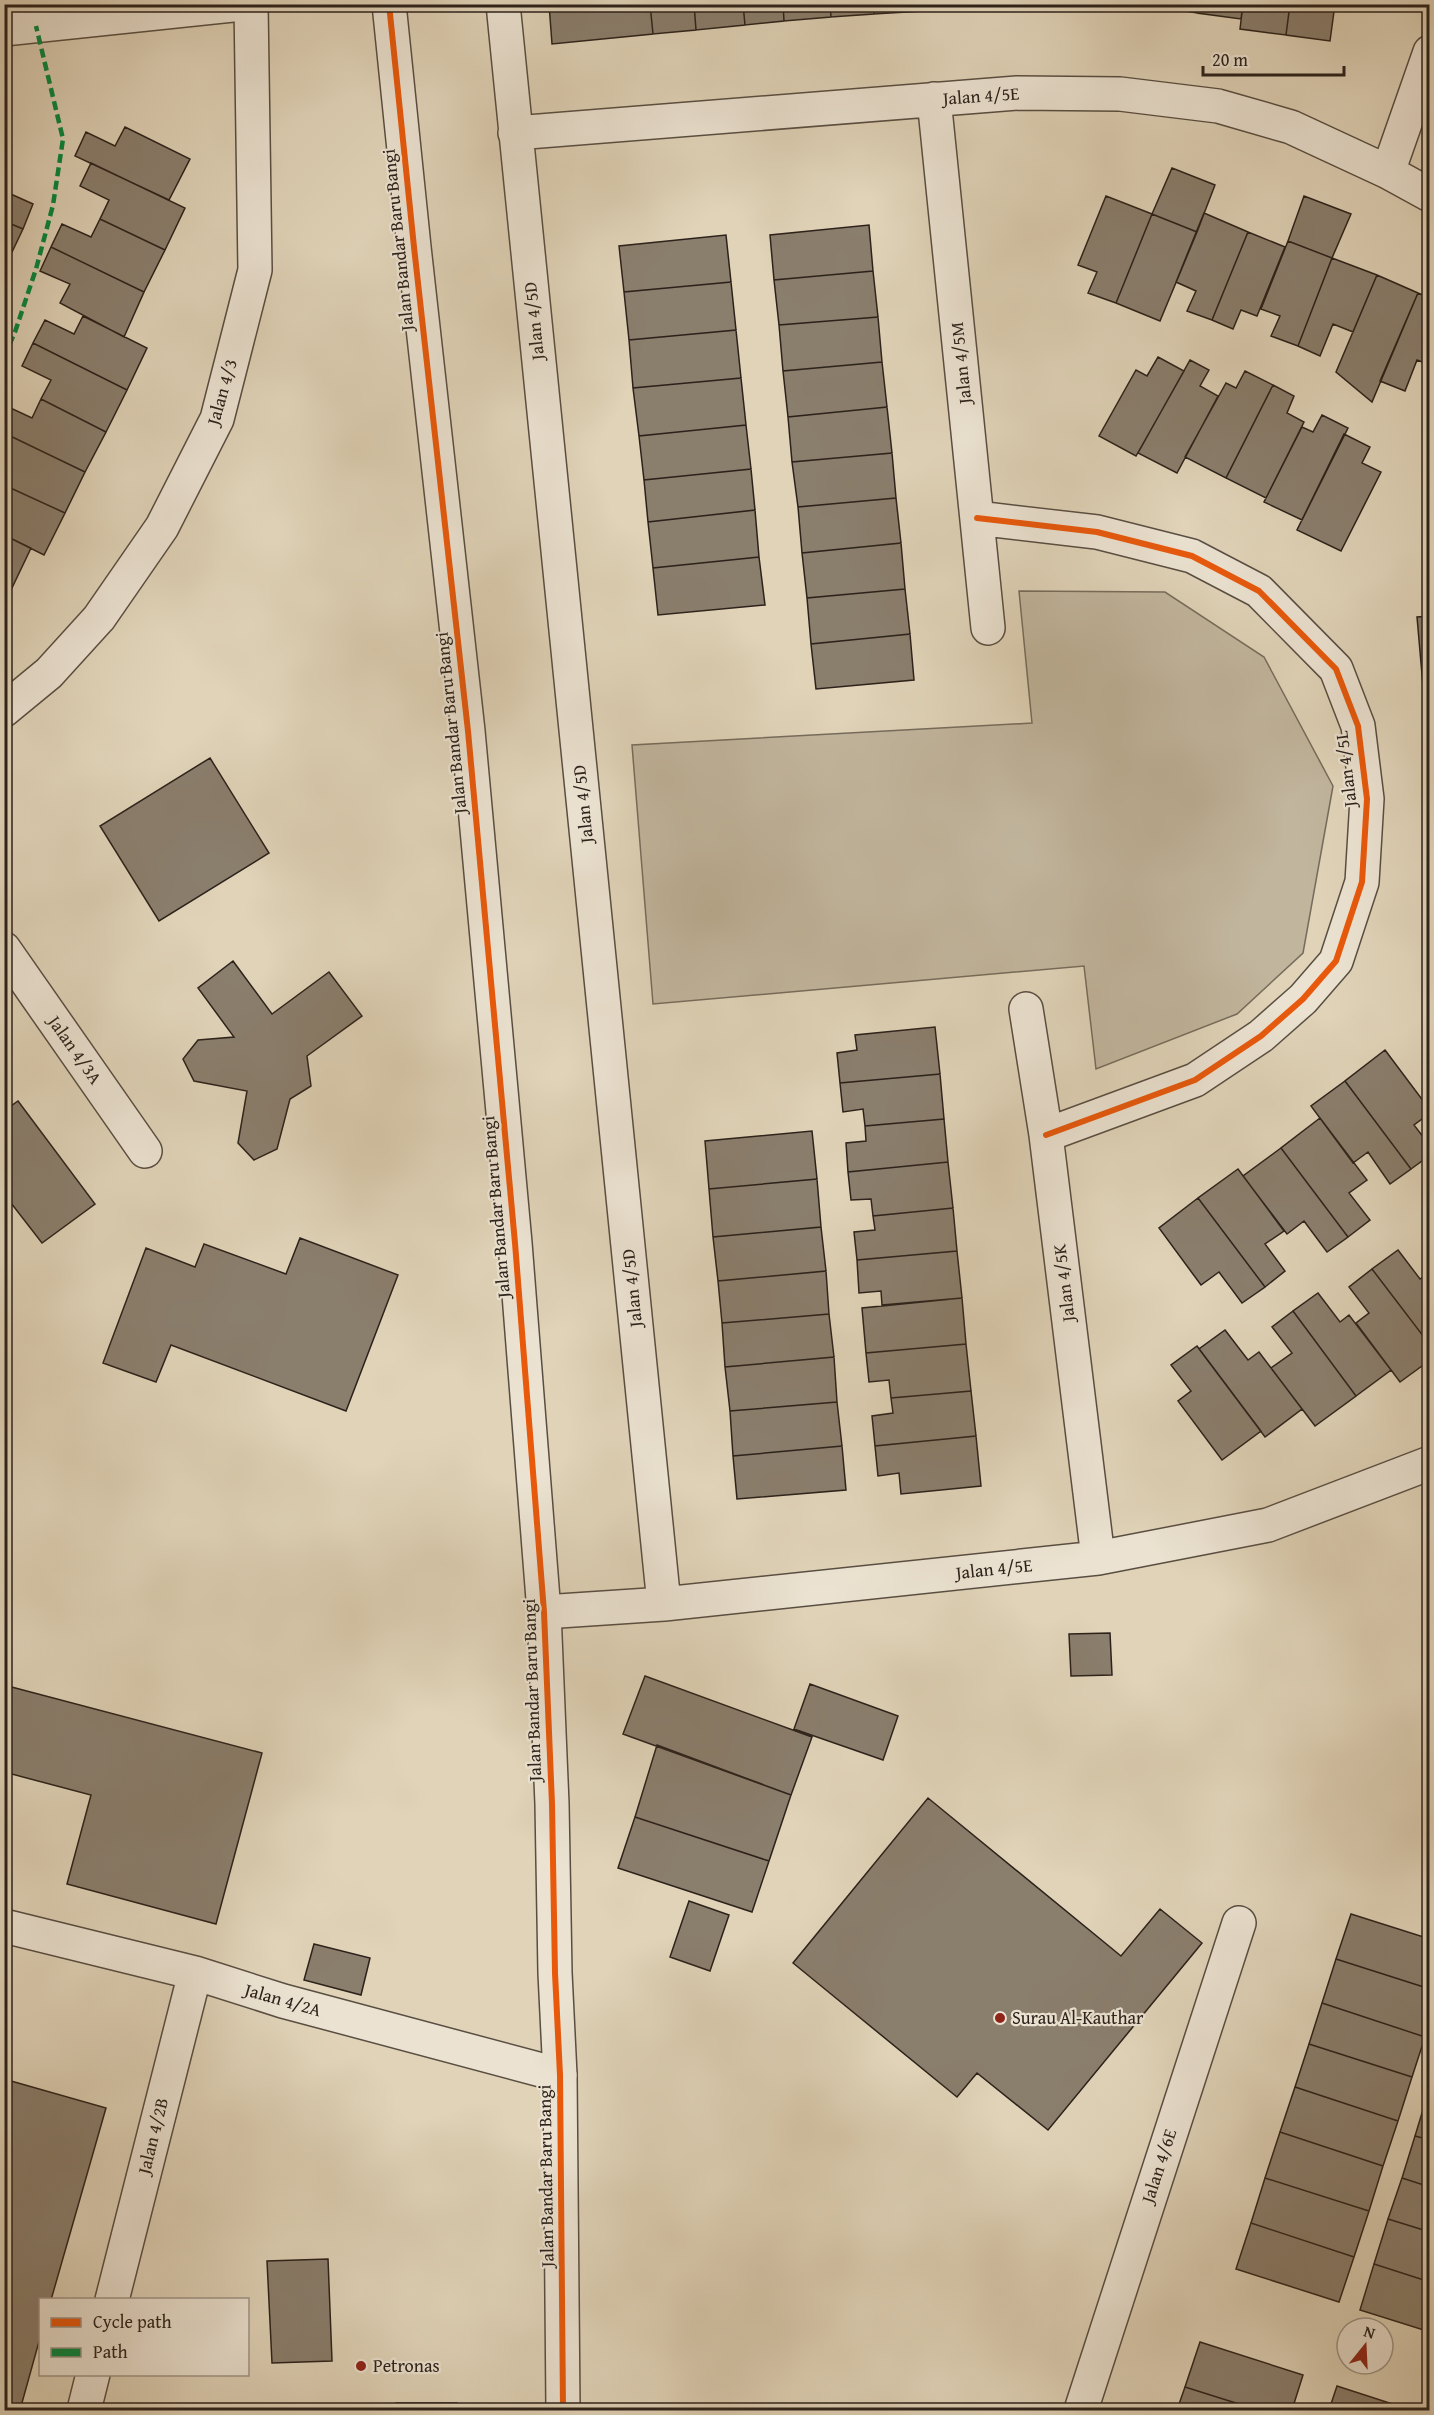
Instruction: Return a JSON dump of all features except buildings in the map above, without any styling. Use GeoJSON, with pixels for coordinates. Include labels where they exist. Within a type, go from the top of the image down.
{"type":"FeatureCollection","features":[{"type":"Feature","properties":{"kind":"street"},"geometry":{"type":"LineString","coordinates":[[4,29],[242,4]]}},
{"type":"Feature","properties":{"kind":"street","name":"Jalan 4/3"},"geometry":{"type":"LineString","coordinates":[[4,710],[50,673],[99,618],[162,527],[217,419],[255,270],[251,4]]}},
{"type":"Feature","properties":{"kind":"street","name":"Jalan Bandar Baru Bangi"},"geometry":{"type":"LineString","coordinates":[[389,4],[468,731],[516,1255],[544,1612],[560,2075],[563,2410]]}},
{"type":"Feature","properties":{"kind":"street","name":"Jalan 4/5D"},"geometry":{"type":"LineString","coordinates":[[503,4],[664,1604]]}},
{"type":"Feature","properties":{"kind":"street"},"geometry":{"type":"LineString","coordinates":[[1388,172],[1430,52]]}},
{"type":"Feature","properties":{"kind":"street","name":"Jalan 4/5E"},"geometry":{"type":"LineString","coordinates":[[515,133],[1017,93],[1120,94],[1218,106],[1291,127],[1388,172],[1430,195]]}},
{"type":"Feature","properties":{"kind":"street","name":"Jalan 4/5M"},"geometry":{"type":"LineString","coordinates":[[934,99],[988,628]]}},
{"type":"Feature","properties":{"kind":"street","name":"Jalan 4/5L"},"geometry":{"type":"LineString","coordinates":[[977,518],[1097,532],[1192,556],[1259,591],[1336,669],[1358,726],[1367,799],[1362,882],[1336,961],[1303,999],[1261,1036],[1195,1080],[1046,1135]]}},
{"type":"Feature","properties":{"kind":"street","name":"Jalan 4/3A"},"geometry":{"type":"LineString","coordinates":[[4,949],[146,1151]]}},
{"type":"Feature","properties":{"kind":"street","name":"Jalan 4/5K"},"geometry":{"type":"LineString","coordinates":[[1026,1009],[1046,1135],[1098,1558]]}},
{"type":"Feature","properties":{"kind":"street","name":"Jalan 4/5E"},"geometry":{"type":"LineString","coordinates":[[544,1612],[664,1604],[1098,1558],[1268,1525],[1430,1463]]}},
{"type":"Feature","properties":{"kind":"street","name":"Jalan 4/6E"},"geometry":{"type":"LineString","coordinates":[[1081,2410],[1239,1923]]}},
{"type":"Feature","properties":{"kind":"street","name":"Jalan 4/2A"},"geometry":{"type":"LineString","coordinates":[[4,1926],[195,1974],[284,2001],[560,2075]]}},
{"type":"Feature","properties":{"kind":"street","name":"Jalan 4/2B"},"geometry":{"type":"LineString","coordinates":[[113,2298],[195,1974]]}},
{"type":"Feature","properties":{"kind":"street"},"geometry":{"type":"LineString","coordinates":[[84,2410],[92,2376]]}},
{"type":"Feature","properties":{"kind":"shaded area"},"geometry":{"type":"Polygon","coordinates":[[[1019,591],[1165,592],[1264,657],[1333,786],[1303,953],[1237,1014],[1096,1069],[1084,966],[653,1004],[632,745],[1032,723],[1019,591]]]}},
{"type":"Feature","properties":{"kind":"marked path"},"geometry":{"type":"LineString","coordinates":[[4,357],[36,269],[53,205],[63,139],[36,26]]}},
{"type":"Feature","properties":{"kind":"cycle path"},"geometry":{"type":"LineString","coordinates":[[389,4],[468,731],[515,1243],[544,1612],[560,2075],[563,2410]]}},
{"type":"Feature","properties":{"kind":"cycle path"},"geometry":{"type":"LineString","coordinates":[[977,518],[1097,532],[1192,556],[1259,591],[1336,669],[1358,726],[1367,799],[1362,882],[1336,961],[1303,999],[1261,1036],[1195,1080],[1046,1135]]}},
{"type":"Feature","properties":{"kind":"place","name":"Surau Al-Kauthar"},"geometry":{"type":"Point","coordinates":[1000,2018]}},
{"type":"Feature","properties":{"kind":"place","name":"Petronas"},"geometry":{"type":"Point","coordinates":[361,2366]}}]}
